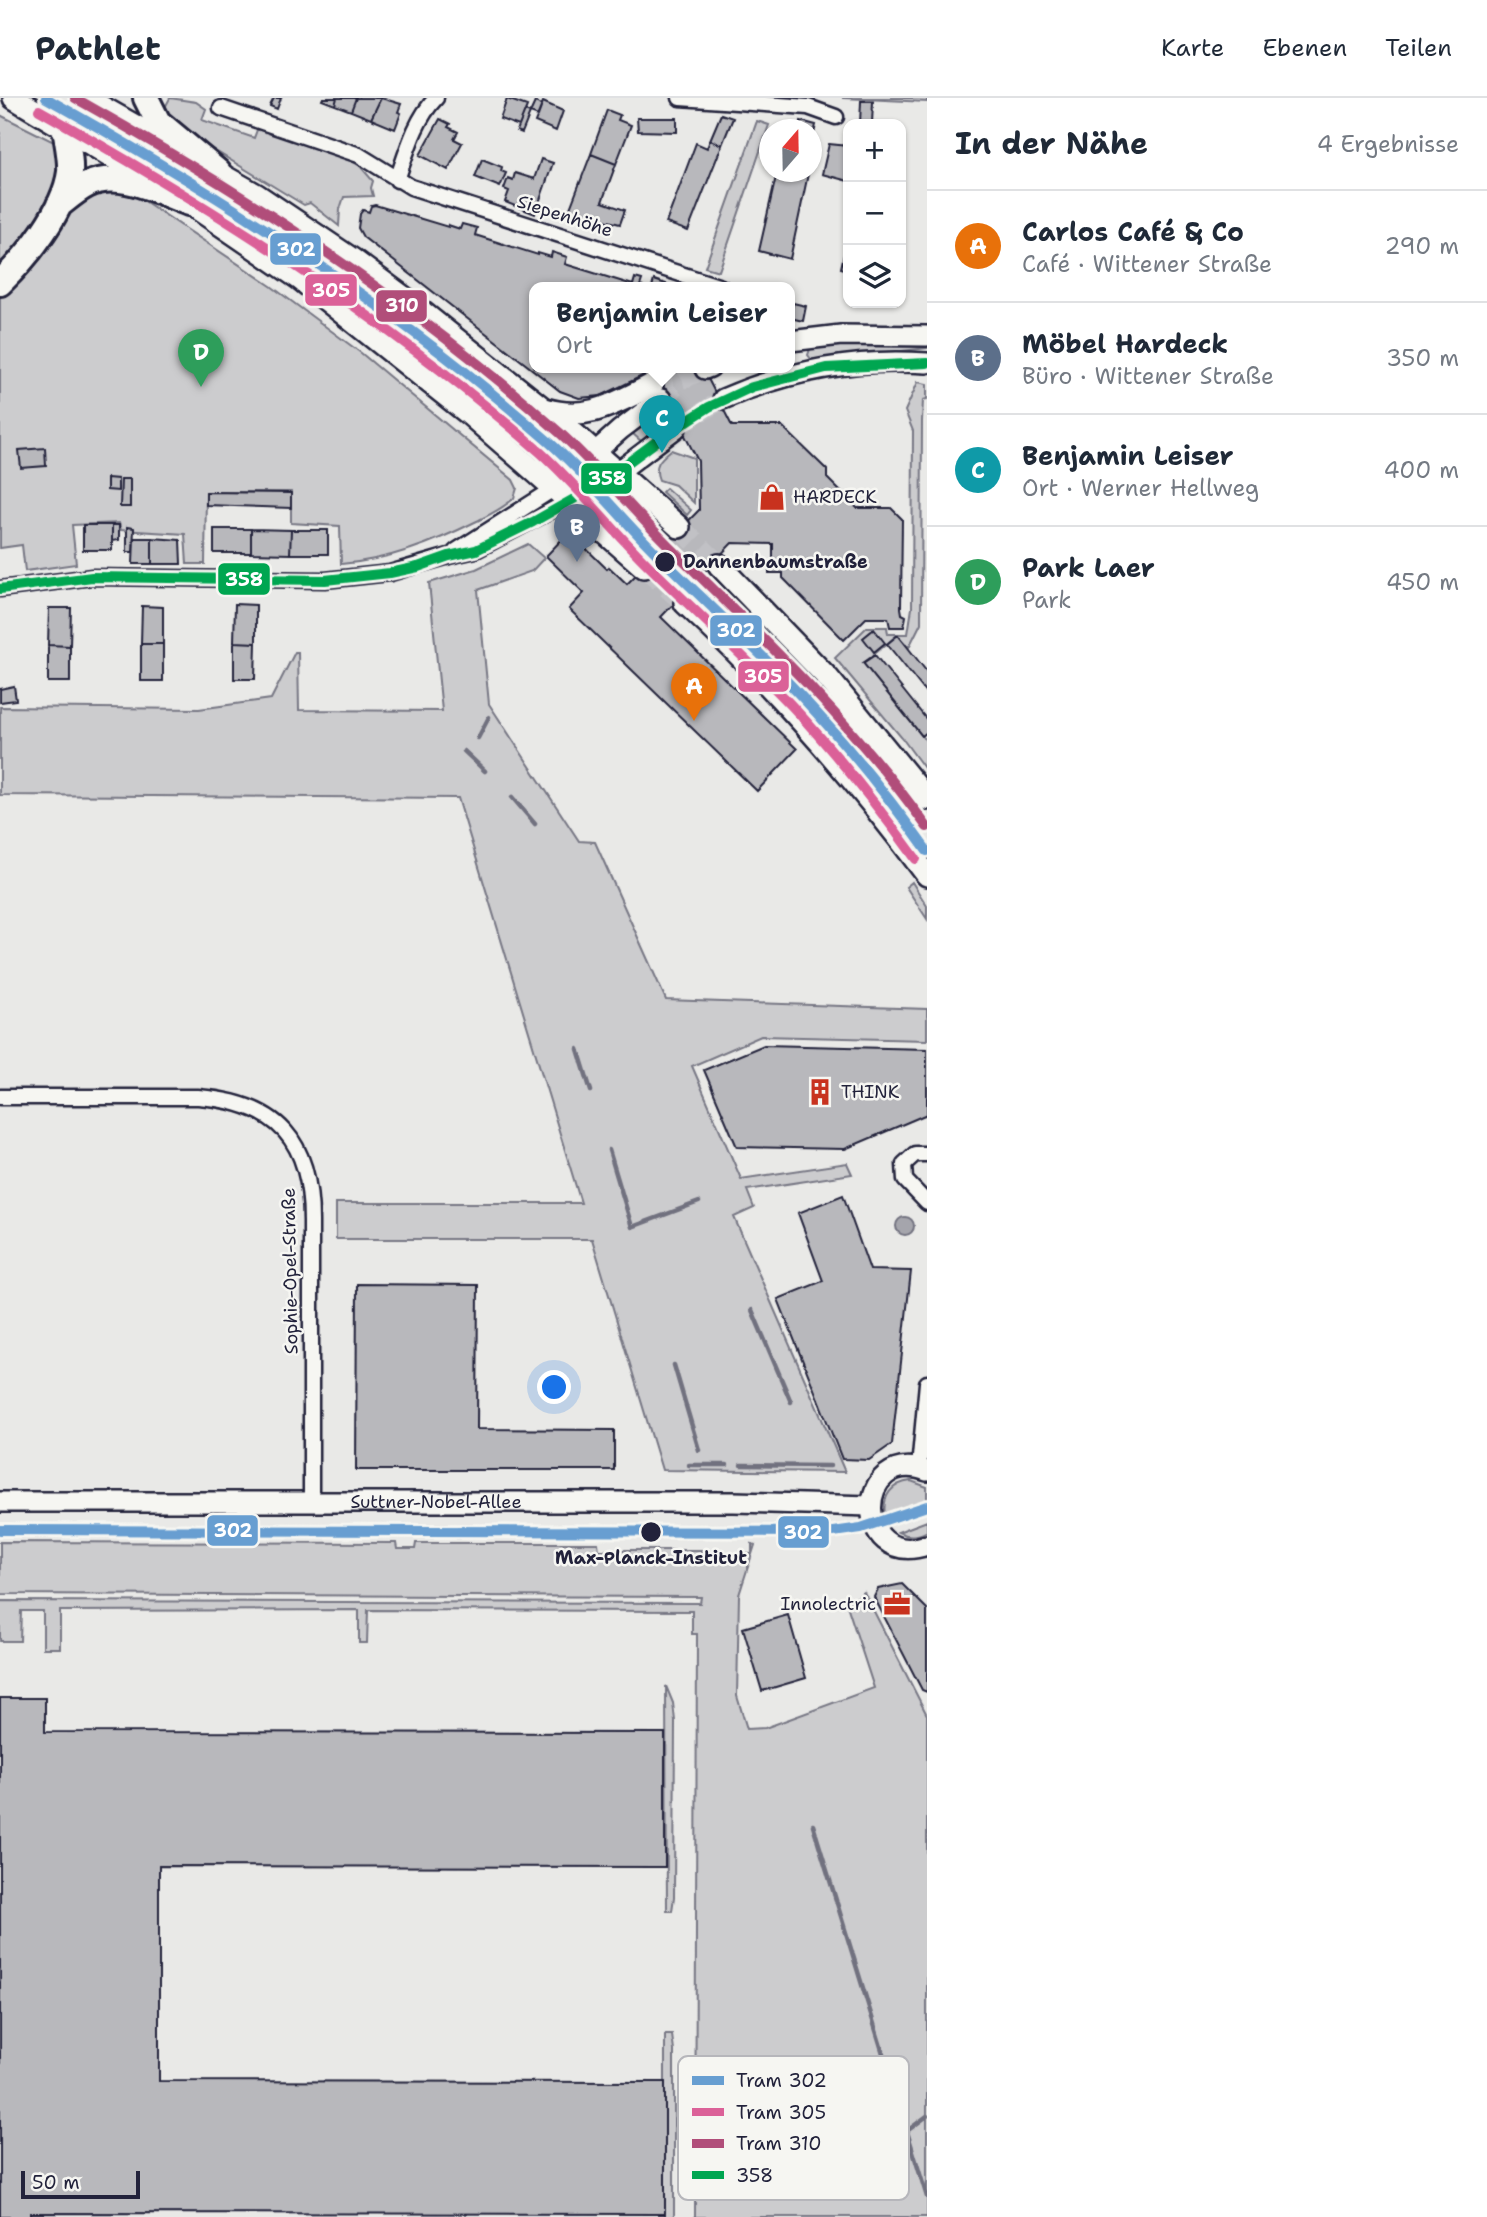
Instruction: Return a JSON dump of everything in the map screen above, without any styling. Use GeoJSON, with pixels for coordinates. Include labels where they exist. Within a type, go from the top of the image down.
{"type":"FeatureCollection","features":[{"type":"Feature","properties":{"kind":"highway"},"geometry":{"type":"LineString","coordinates":[[146,98],[158,122],[218,172]]}},
{"type":"Feature","properties":{"kind":"highway"},"geometry":{"type":"LineString","coordinates":[[0,283],[24,258],[59,205],[70,172],[65,128]]}},
{"type":"Feature","properties":{"kind":"highway"},"geometry":{"type":"LineString","coordinates":[[59,205],[87,185],[111,179],[129,181],[189,203]]}},
{"type":"Feature","properties":{"kind":"main road"},"geometry":{"type":"LineString","coordinates":[[14,98],[189,203],[300,279],[366,330],[562,494],[644,567]]}},
{"type":"Feature","properties":{"kind":"main road"},"geometry":{"type":"LineString","coordinates":[[86,98],[218,172],[298,220],[343,252],[543,408],[680,527]]}},
{"type":"Feature","properties":{"kind":"main road"},"geometry":{"type":"LineString","coordinates":[[543,408],[562,414],[589,413],[657,392]]}},
{"type":"Feature","properties":{"kind":"main road"},"geometry":{"type":"LineString","coordinates":[[719,565],[828,678],[927,799]]}},
{"type":"Feature","properties":{"kind":"main road"},"geometry":{"type":"LineString","coordinates":[[685,603],[795,712],[885,818],[927,875]]}},
{"type":"Feature","properties":{"kind":"street"},"geometry":{"type":"LineString","coordinates":[[397,180],[415,130],[436,98]]}},
{"type":"Feature","properties":{"kind":"street"},"geometry":{"type":"LineString","coordinates":[[680,98],[808,107],[836,117]]}},
{"type":"Feature","properties":{"kind":"street","name":"Siepenhöhe"},"geometry":{"type":"LineString","coordinates":[[221,108],[359,155],[411,187],[706,282]]}},
{"type":"Feature","properties":{"kind":"street"},"geometry":{"type":"LineString","coordinates":[[795,340],[841,335],[927,336]]}},
{"type":"Feature","properties":{"kind":"street"},"geometry":{"type":"LineString","coordinates":[[795,370],[927,363]]}},
{"type":"Feature","properties":{"kind":"street"},"geometry":{"type":"LineString","coordinates":[[723,400],[777,373]]}},
{"type":"Feature","properties":{"kind":"street"},"geometry":{"type":"LineString","coordinates":[[562,494],[595,451],[657,392]]}},
{"type":"Feature","properties":{"kind":"street"},"geometry":{"type":"LineString","coordinates":[[0,589],[92,577],[324,580],[390,573],[484,547],[562,494],[618,471],[676,428]]}},
{"type":"Feature","properties":{"kind":"street","name":"Sophie-Opel-Straße"},"geometry":{"type":"LineString","coordinates":[[0,1097],[226,1099],[257,1109],[283,1128],[300,1153],[309,1183],[312,1221],[311,1501]]}},
{"type":"Feature","properties":{"kind":"street"},"geometry":{"type":"LineString","coordinates":[[927,1154],[915,1154],[904,1164],[905,1180],[927,1203]]}},
{"type":"Feature","properties":{"kind":"street"},"geometry":{"type":"LineString","coordinates":[[927,1382],[923,1469],[897,1469],[888,1474],[874,1490],[870,1506],[873,1524],[880,1535],[892,1544],[905,1548],[927,1546]]}},
{"type":"Feature","properties":{"kind":"street","name":"Suttner-Nobel-Allee"},"geometry":{"type":"LineString","coordinates":[[0,1502],[734,1502],[870,1506]]}},
{"type":"Feature","properties":{"kind":"shaded area"},"geometry":{"type":"Polygon","coordinates":[[[170,98],[196,102],[206,109],[202,120],[254,138],[258,127],[343,156],[360,166],[373,181],[373,196],[344,197],[339,226],[310,203],[304,205],[173,125],[161,115],[170,98]]]}},
{"type":"Feature","properties":{"kind":"shaded area"},"geometry":{"type":"Polygon","coordinates":[[[842,98],[927,98],[927,102],[842,98]]]}},
{"type":"Feature","properties":{"kind":"shaded area"},"geometry":{"type":"Polygon","coordinates":[[[0,115],[62,146],[61,175],[49,204],[0,268],[0,115]]]}},
{"type":"Feature","properties":{"kind":"shaded area"},"geometry":{"type":"Polygon","coordinates":[[[757,121],[759,122],[759,154],[719,271],[705,267],[757,121]]]}},
{"type":"Feature","properties":{"kind":"shaded area"},"geometry":{"type":"Polygon","coordinates":[[[93,189],[96,195],[123,191],[137,196],[271,286],[361,353],[513,480],[517,488],[514,498],[486,516],[427,543],[376,559],[341,564],[340,526],[291,523],[291,492],[206,492],[205,564],[187,564],[185,534],[121,530],[119,523],[72,525],[76,564],[25,571],[22,545],[0,548],[0,296],[14,283],[61,216],[93,189]]]}},
{"type":"Feature","properties":{"kind":"shaded area"},"geometry":{"type":"Polygon","coordinates":[[[836,344],[927,344],[927,348],[817,361],[808,355],[810,349],[836,344]]]}},
{"type":"Feature","properties":{"kind":"shaded area"},"geometry":{"type":"Polygon","coordinates":[[[918,382],[927,384],[922,421],[921,623],[909,647],[897,635],[864,663],[927,742],[927,772],[835,658],[867,627],[887,627],[888,634],[908,634],[912,608],[913,431],[905,411],[918,382]]]}},
{"type":"Feature","properties":{"kind":"shaded area"},"geometry":{"type":"Polygon","coordinates":[[[666,407],[669,413],[642,442],[631,432],[666,407]]]}},
{"type":"Feature","properties":{"kind":"shaded area"},"geometry":{"type":"Polygon","coordinates":[[[671,450],[694,458],[694,503],[675,485],[659,480],[659,463],[671,450]]]}},
{"type":"Feature","properties":{"kind":"shaded area"},"geometry":{"type":"Polygon","coordinates":[[[666,488],[691,510],[687,515],[662,492],[666,488]]]}},
{"type":"Feature","properties":{"kind":"shaded area"},"geometry":{"type":"Polygon","coordinates":[[[528,544],[544,558],[532,571],[478,590],[489,704],[579,841],[595,842],[666,1000],[927,1009],[927,1040],[761,1036],[692,1066],[741,1179],[847,1163],[852,1174],[747,1190],[754,1208],[734,1217],[845,1472],[662,1470],[592,1239],[336,1239],[336,1203],[581,1203],[458,798],[0,795],[0,707],[199,709],[271,699],[295,652],[298,652],[299,710],[442,711],[429,583],[476,569],[528,544]]]}},
{"type":"Feature","properties":{"kind":"shaded area"},"geometry":{"type":"Polygon","coordinates":[[[912,882],[927,906],[927,919],[906,887],[912,882]]]}},
{"type":"Feature","properties":{"kind":"shaded area"},"geometry":{"type":"Polygon","coordinates":[[[901,1217],[909,1217],[914,1226],[912,1233],[901,1235],[896,1230],[896,1222],[901,1217]]]}},
{"type":"Feature","properties":{"kind":"shaded area"},"geometry":{"type":"Polygon","coordinates":[[[911,1481],[927,1487],[927,1502],[885,1515],[885,1502],[890,1492],[898,1484],[911,1481]]]}},
{"type":"Feature","properties":{"kind":"shaded area"},"geometry":{"type":"Polygon","coordinates":[[[927,1521],[927,1531],[920,1534],[898,1532],[927,1521]]]}},
{"type":"Feature","properties":{"kind":"shaded area"},"geometry":{"type":"Polygon","coordinates":[[[0,1542],[396,1543],[397,1549],[415,1549],[416,1543],[598,1543],[599,1550],[701,1550],[701,1554],[752,1554],[752,1544],[755,1545],[739,1595],[737,1696],[747,1729],[765,1728],[874,1688],[847,1605],[864,1592],[927,1715],[927,2217],[695,2217],[695,2200],[909,2200],[909,2056],[696,2056],[697,1634],[692,1634],[692,1611],[368,1610],[367,1643],[359,1643],[359,1610],[60,1611],[60,1648],[43,1648],[43,1611],[21,1611],[20,1641],[0,1641],[0,1601],[700,1603],[701,1597],[0,1594],[0,1542]]]}},
{"type":"Feature","properties":{"kind":"shaded area"},"geometry":{"type":"Polygon","coordinates":[[[666,1686],[673,1703],[675,1721],[672,1911],[667,1911],[666,1686]]]}},
{"type":"Feature","properties":{"kind":"shaded area"},"geometry":{"type":"Polygon","coordinates":[[[665,2035],[672,2035],[674,2051],[674,2217],[665,2217],[665,2035]]]}},
{"type":"Feature","properties":{"kind":"building"},"geometry":{"type":"Polygon","coordinates":[[[274,98],[281,98],[277,109],[270,106],[274,98]]]}},
{"type":"Feature","properties":{"kind":"building"},"geometry":{"type":"Polygon","coordinates":[[[337,98],[335,105],[322,100],[337,98]]]}},
{"type":"Feature","properties":{"kind":"building"},"geometry":{"type":"Polygon","coordinates":[[[337,98],[356,98],[351,111],[335,105],[337,98]]]}},
{"type":"Feature","properties":{"kind":"building"},"geometry":{"type":"Polygon","coordinates":[[[356,98],[381,98],[371,119],[351,111],[356,98]]]}},
{"type":"Feature","properties":{"kind":"building"},"geometry":{"type":"Polygon","coordinates":[[[381,98],[401,104],[398,112],[401,113],[395,129],[371,119],[381,98]]]}},
{"type":"Feature","properties":{"kind":"building"},"geometry":{"type":"Polygon","coordinates":[[[507,99],[527,106],[519,126],[500,119],[507,99]]]}},
{"type":"Feature","properties":{"kind":"building"},"geometry":{"type":"Polygon","coordinates":[[[861,101],[873,101],[872,119],[860,119],[861,101]]]}},
{"type":"Feature","properties":{"kind":"building"},"geometry":{"type":"Polygon","coordinates":[[[535,102],[542,105],[538,116],[530,113],[535,102]]]}},
{"type":"Feature","properties":{"kind":"building"},"geometry":{"type":"Polygon","coordinates":[[[543,102],[563,111],[556,131],[535,122],[543,102]]]}},
{"type":"Feature","properties":{"kind":"building"},"geometry":{"type":"Polygon","coordinates":[[[607,110],[620,115],[618,120],[631,125],[616,164],[591,154],[607,110]]]}},
{"type":"Feature","properties":{"kind":"building"},"geometry":{"type":"Polygon","coordinates":[[[525,111],[530,113],[522,133],[517,131],[525,111]]]}},
{"type":"Feature","properties":{"kind":"building"},"geometry":{"type":"Polygon","coordinates":[[[721,114],[733,118],[722,145],[710,140],[721,114]]]}},
{"type":"Feature","properties":{"kind":"building"},"geometry":{"type":"Polygon","coordinates":[[[637,118],[677,118],[677,132],[638,131],[637,118]]]}},
{"type":"Feature","properties":{"kind":"building"},"geometry":{"type":"Polygon","coordinates":[[[440,119],[458,132],[454,139],[462,143],[448,170],[420,155],[440,119]]]}},
{"type":"Feature","properties":{"kind":"building"},"geometry":{"type":"Polygon","coordinates":[[[710,140],[722,145],[688,231],[666,223],[696,143],[707,148],[710,140]]]}},
{"type":"Feature","properties":{"kind":"building"},"geometry":{"type":"Polygon","coordinates":[[[829,144],[843,145],[843,180],[822,174],[829,144]]]}},
{"type":"Feature","properties":{"kind":"building"},"geometry":{"type":"Polygon","coordinates":[[[591,154],[616,164],[602,202],[625,210],[620,224],[569,211],[591,154]]]}},
{"type":"Feature","properties":{"kind":"building"},"geometry":{"type":"Polygon","coordinates":[[[482,159],[502,167],[501,171],[506,173],[500,187],[475,177],[482,159]]]}},
{"type":"Feature","properties":{"kind":"building"},"geometry":{"type":"Polygon","coordinates":[[[541,159],[553,163],[535,214],[505,202],[509,191],[504,189],[508,178],[513,180],[515,173],[534,179],[541,159]]]}},
{"type":"Feature","properties":{"kind":"building"},"geometry":{"type":"Polygon","coordinates":[[[775,182],[806,182],[790,259],[759,251],[775,182]]]}},
{"type":"Feature","properties":{"kind":"building","name":"HARDECK"},"geometry":{"type":"Polygon","coordinates":[[[371,206],[448,227],[460,229],[462,224],[477,228],[475,235],[538,255],[551,257],[552,252],[567,257],[565,264],[623,282],[529,282],[529,367],[363,237],[358,228],[360,214],[363,210],[369,212],[371,206]]]}},
{"type":"Feature","properties":{"kind":"building"},"geometry":{"type":"Polygon","coordinates":[[[795,303],[806,306],[803,321],[795,319],[795,303]]]}},
{"type":"Feature","properties":{"kind":"building","name":"HARDECK"},"geometry":{"type":"Polygon","coordinates":[[[537,373],[648,373],[601,396],[579,398],[560,391],[537,373]]]}},
{"type":"Feature","properties":{"kind":"building","name":"HARDECK"},"geometry":{"type":"Polygon","coordinates":[[[653,373],[705,373],[732,426],[782,426],[827,470],[827,478],[857,508],[891,508],[902,519],[901,608],[902,614],[906,616],[904,627],[890,627],[888,618],[866,618],[844,640],[783,578],[783,573],[769,573],[769,562],[773,562],[773,544],[732,543],[661,617],[797,749],[757,791],[569,609],[584,593],[546,556],[569,532],[607,569],[609,567],[627,584],[699,510],[698,461],[653,373]]]}},
{"type":"Feature","properties":{"kind":"building"},"geometry":{"type":"Polygon","coordinates":[[[45,448],[46,466],[21,468],[19,450],[45,448]]]}},
{"type":"Feature","properties":{"kind":"building"},"geometry":{"type":"Polygon","coordinates":[[[107,478],[118,479],[118,491],[107,490],[107,478]]]}},
{"type":"Feature","properties":{"kind":"building"},"geometry":{"type":"Polygon","coordinates":[[[121,479],[130,479],[130,507],[120,507],[121,479]]]}},
{"type":"Feature","properties":{"kind":"building"},"geometry":{"type":"Polygon","coordinates":[[[206,492],[291,493],[291,508],[206,505],[206,492]]]}},
{"type":"Feature","properties":{"kind":"building"},"geometry":{"type":"Polygon","coordinates":[[[83,525],[112,525],[112,550],[83,550],[83,525]]]}},
{"type":"Feature","properties":{"kind":"building"},"geometry":{"type":"Polygon","coordinates":[[[112,525],[119,525],[119,540],[112,541],[112,525]]]}},
{"type":"Feature","properties":{"kind":"building"},"geometry":{"type":"Polygon","coordinates":[[[127,527],[134,528],[133,552],[127,552],[127,527]]]}},
{"type":"Feature","properties":{"kind":"building"},"geometry":{"type":"Polygon","coordinates":[[[214,529],[251,529],[251,553],[214,553],[214,529]]]}},
{"type":"Feature","properties":{"kind":"building"},"geometry":{"type":"Polygon","coordinates":[[[251,529],[291,530],[290,554],[251,553],[251,529]]]}},
{"type":"Feature","properties":{"kind":"building"},"geometry":{"type":"Polygon","coordinates":[[[291,530],[328,530],[328,554],[290,554],[291,530]]]}},
{"type":"Feature","properties":{"kind":"building"},"geometry":{"type":"Polygon","coordinates":[[[134,538],[152,538],[152,564],[133,564],[134,538]]]}},
{"type":"Feature","properties":{"kind":"building"},"geometry":{"type":"Polygon","coordinates":[[[152,538],[180,540],[181,564],[152,564],[152,538]]]}},
{"type":"Feature","properties":{"kind":"building"},"geometry":{"type":"Polygon","coordinates":[[[235,604],[256,605],[256,643],[234,642],[235,604]]]}},
{"type":"Feature","properties":{"kind":"building"},"geometry":{"type":"Polygon","coordinates":[[[142,606],[163,607],[163,644],[141,644],[142,606]]]}},
{"type":"Feature","properties":{"kind":"building"},"geometry":{"type":"Polygon","coordinates":[[[49,608],[71,608],[70,646],[48,645],[49,608]]]}},
{"type":"Feature","properties":{"kind":"building"},"geometry":{"type":"Polygon","coordinates":[[[874,629],[885,643],[874,652],[863,638],[874,629]]]}},
{"type":"Feature","properties":{"kind":"building"},"geometry":{"type":"Polygon","coordinates":[[[898,635],[927,672],[927,694],[887,644],[898,635]]]}},
{"type":"Feature","properties":{"kind":"building"},"geometry":{"type":"Polygon","coordinates":[[[234,642],[256,643],[255,679],[234,679],[234,642]]]}},
{"type":"Feature","properties":{"kind":"building"},"geometry":{"type":"Polygon","coordinates":[[[141,644],[163,644],[163,681],[141,681],[141,644]]]}},
{"type":"Feature","properties":{"kind":"building"},"geometry":{"type":"Polygon","coordinates":[[[48,645],[70,646],[70,682],[48,682],[48,645]]]}},
{"type":"Feature","properties":{"kind":"building"},"geometry":{"type":"Polygon","coordinates":[[[875,655],[927,720],[927,732],[922,736],[863,663],[875,655]]]}},
{"type":"Feature","properties":{"kind":"building"},"geometry":{"type":"Polygon","coordinates":[[[14,686],[16,700],[0,702],[0,689],[14,686]]]}},
{"type":"Feature","properties":{"kind":"building","name":"THINK"},"geometry":{"type":"Polygon","coordinates":[[[764,1045],[927,1049],[927,1114],[845,1149],[737,1147],[704,1070],[764,1045]]]}},
{"type":"Feature","properties":{"kind":"building"},"geometry":{"type":"Polygon","coordinates":[[[843,1195],[870,1270],[911,1271],[892,1444],[869,1460],[842,1459],[778,1299],[823,1281],[798,1213],[843,1195]]]}},
{"type":"Feature","properties":{"kind":"building"},"geometry":{"type":"Polygon","coordinates":[[[357,1284],[478,1285],[477,1429],[614,1430],[614,1470],[356,1470],[357,1284]]]}},
{"type":"Feature","properties":{"kind":"building"},"geometry":{"type":"Polygon","coordinates":[[[902,1584],[927,1609],[927,1692],[922,1690],[874,1597],[878,1589],[902,1584]]]}},
{"type":"Feature","properties":{"kind":"building"},"geometry":{"type":"Polygon","coordinates":[[[788,1615],[806,1678],[762,1691],[743,1628],[788,1615]]]}},
{"type":"Feature","properties":{"kind":"building"},"geometry":{"type":"Polygon","coordinates":[[[0,1698],[45,1698],[45,1732],[665,1733],[665,1867],[159,1866],[159,2081],[665,2082],[665,2214],[30,2213],[30,2217],[0,2217],[0,1698]]]}},
{"type":"Feature","properties":{"kind":"waterway"},"geometry":{"type":"LineString","coordinates":[[478,738],[489,717]]}},
{"type":"Feature","properties":{"kind":"waterway"},"geometry":{"type":"LineString","coordinates":[[464,751],[485,771]]}},
{"type":"Feature","properties":{"kind":"waterway"},"geometry":{"type":"LineString","coordinates":[[512,797],[535,824]]}},
{"type":"Feature","properties":{"kind":"waterway"},"geometry":{"type":"LineString","coordinates":[[578,1049],[591,1091]]}},
{"type":"Feature","properties":{"kind":"waterway"},"geometry":{"type":"LineString","coordinates":[[609,1150],[632,1227],[699,1202]]}},
{"type":"Feature","properties":{"kind":"waterway"},"geometry":{"type":"LineString","coordinates":[[752,1310],[791,1402]]}},
{"type":"Feature","properties":{"kind":"waterway"},"geometry":{"type":"LineString","coordinates":[[674,1365],[699,1450]]}},
{"type":"Feature","properties":{"kind":"waterway"},"geometry":{"type":"LineString","coordinates":[[689,1465],[727,1465]]}},
{"type":"Feature","properties":{"kind":"waterway"},"geometry":{"type":"LineString","coordinates":[[741,1465],[830,1466]]}},
{"type":"Feature","properties":{"kind":"waterway"},"geometry":{"type":"LineString","coordinates":[[813,1825],[884,2056]]}},
{"type":"Feature","properties":{"kind":"waterway"},"geometry":{"type":"LineString","coordinates":[[909,2130],[927,2116]]}},
{"type":"Feature","properties":{"kind":"waterway"},"geometry":{"type":"LineString","coordinates":[[909,2138],[927,2197]]}},
{"type":"Feature","properties":{"kind":"tunnel"},"geometry":{"type":"LineString","coordinates":[[661,399],[696,373]]}},
{"type":"Feature","properties":{"kind":"tunnel"},"geometry":{"type":"LineString","coordinates":[[652,385],[688,377]]}},
{"type":"Feature","properties":{"kind":"tunnel"},"geometry":{"type":"LineString","coordinates":[[676,428],[723,399]]}},
{"type":"Feature","properties":{"kind":"tunnel"},"geometry":{"type":"LineString","coordinates":[[679,527],[719,565]]}},
{"type":"Feature","properties":{"kind":"tunnel"},"geometry":{"type":"LineString","coordinates":[[644,567],[685,603]]}},
{"type":"Feature","properties":{"kind":"tram line","name":"302"},"geometry":{"type":"LineString","coordinates":[[46,98],[178,175],[307,256],[431,345],[549,442],[578,469],[645,542],[801,696],[867,771],[927,851]]}},
{"type":"Feature","properties":{"kind":"tram line","name":"310"},"geometry":{"type":"LineString","coordinates":[[75,98],[202,172],[326,252],[446,339],[504,385],[574,446],[656,533],[805,681],[868,752],[927,827]]}},
{"type":"Feature","properties":{"kind":"tram line","name":"305"},"geometry":{"type":"LineString","coordinates":[[39,110],[235,226],[361,311],[482,403],[540,452],[635,552],[791,705],[856,780],[916,859]]}},
{"type":"Feature","properties":{"kind":"tram line","name":"302"},"geometry":{"type":"LineString","coordinates":[[0,1530],[833,1532],[861,1528],[927,1506]]}},
{"type":"Feature","properties":{"kind":"transit line","name":"358"},"geometry":{"type":"LineString","coordinates":[[0,589],[92,577],[325,580],[418,567],[476,550],[533,522],[595,487],[661,438],[709,407],[752,387],[826,368],[927,363]]}},
{"type":"Feature","properties":{"kind":"place","name":"Park Laer"},"geometry":{"type":"Point","coordinates":[201,387]}},
{"type":"Feature","properties":{"kind":"place","name":"Benjamin Leiser"},"geometry":{"type":"Point","coordinates":[662,453]}},
{"type":"Feature","properties":{"kind":"place","name":"HARDECK"},"geometry":{"type":"Point","coordinates":[772,497]}},
{"type":"Feature","properties":{"kind":"place","name":"Möbel Hardeck"},"geometry":{"type":"Point","coordinates":[577,562]}},
{"type":"Feature","properties":{"kind":"place","name":"Dannenbaumstraße"},"geometry":{"type":"Point","coordinates":[665,562]}},
{"type":"Feature","properties":{"kind":"place","name":"Carlos Café & Co"},"geometry":{"type":"Point","coordinates":[694,721]}},
{"type":"Feature","properties":{"kind":"place","name":"THINK"},"geometry":{"type":"Point","coordinates":[820,1092]}},
{"type":"Feature","properties":{"kind":"place","name":"Max-Planck-Institut"},"geometry":{"type":"Point","coordinates":[651,1532]}},
{"type":"Feature","properties":{"kind":"place","name":"Innolectric"},"geometry":{"type":"Point","coordinates":[897,1604]}}]}
